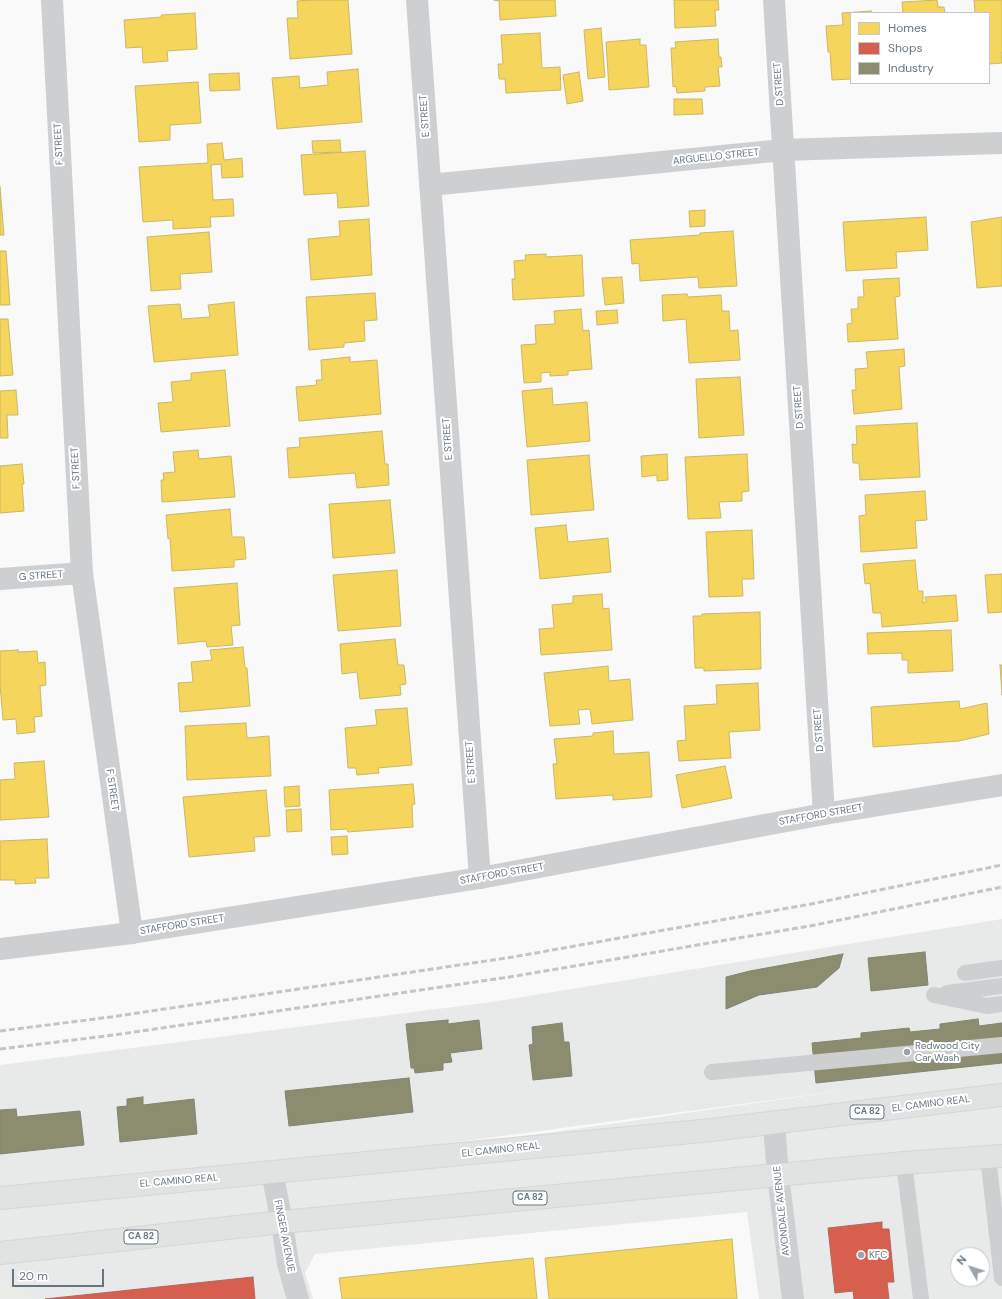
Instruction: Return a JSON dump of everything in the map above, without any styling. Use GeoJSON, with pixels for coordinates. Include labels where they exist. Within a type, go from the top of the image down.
{"type":"FeatureCollection","features":[{"type":"Feature","properties":{"kind":"main road","name":"EL CAMINO REAL"},"geometry":{"type":"LineString","coordinates":[[0,1198],[774,1123],[1002,1095]]}},
{"type":"Feature","properties":{"kind":"main road","name":"CA 82"},"geometry":{"type":"LineString","coordinates":[[0,1253],[282,1222],[904,1163],[995,1156]]}},
{"type":"Feature","properties":{"kind":"street","name":"F STREET"},"geometry":{"type":"LineString","coordinates":[[52,0],[82,573],[132,933]]}},
{"type":"Feature","properties":{"kind":"street","name":"E STREET"},"geometry":{"type":"LineString","coordinates":[[416,0],[480,878]]}},
{"type":"Feature","properties":{"kind":"street","name":"D STREET"},"geometry":{"type":"LineString","coordinates":[[774,0],[824,814]]}},
{"type":"Feature","properties":{"kind":"street","name":"ARGUELLO STREET"},"geometry":{"type":"LineString","coordinates":[[430,185],[783,150],[1002,143]]}},
{"type":"Feature","properties":{"kind":"street","name":"G STREET"},"geometry":{"type":"LineString","coordinates":[[0,579],[82,573]]}},
{"type":"Feature","properties":{"kind":"street","name":"STAFFORD STREET"},"geometry":{"type":"LineString","coordinates":[[0,949],[132,933],[480,878],[824,814],[1002,785]]}},
{"type":"Feature","properties":{"kind":"street","name":"AVONDALE AVENUE"},"geometry":{"type":"LineString","coordinates":[[774,1123],[778,1175],[792,1299]]}},
{"type":"Feature","properties":{"kind":"street","name":"FINGER AVENUE"},"geometry":{"type":"LineString","coordinates":[[272,1172],[282,1222],[288,1264],[298,1299]]}},
{"type":"Feature","properties":{"kind":"lane"},"geometry":{"type":"LineString","coordinates":[[965,973],[1002,968]]}},
{"type":"Feature","properties":{"kind":"lane"},"geometry":{"type":"LineString","coordinates":[[1002,986],[934,994],[987,1006],[1002,1004]]}},
{"type":"Feature","properties":{"kind":"lane"},"geometry":{"type":"LineString","coordinates":[[712,1072],[1002,1045]]}},
{"type":"Feature","properties":{"kind":"lane"},"geometry":{"type":"LineString","coordinates":[[995,1156],[1002,1278]]}},
{"type":"Feature","properties":{"kind":"lane"},"geometry":{"type":"LineString","coordinates":[[904,1163],[920,1299]]}},
{"type":"Feature","properties":{"kind":"shaded area"},"geometry":{"type":"Polygon","coordinates":[[[1002,919],[1002,1299],[759,1299],[747,1212],[315,1254],[305,1273],[313,1299],[0,1299],[0,1205],[176,1186],[847,1090],[0,1203],[0,1065],[492,1002],[1002,919]]]}},
{"type":"Feature","properties":{"kind":"shaded area"},"geometry":{"type":"Polygon","coordinates":[[[17,1279],[30,1299],[0,1299],[0,1285],[17,1279]]]}},
{"type":"Feature","properties":{"kind":"building: Homes"},"geometry":{"type":"Polygon","coordinates":[[[348,0],[352,54],[290,59],[287,18],[298,18],[297,1],[348,0]]]}},
{"type":"Feature","properties":{"kind":"building: Homes"},"geometry":{"type":"Polygon","coordinates":[[[494,0],[555,0],[556,16],[500,20],[499,1],[494,0]]]}},
{"type":"Feature","properties":{"kind":"building: Homes"},"geometry":{"type":"Polygon","coordinates":[[[674,0],[718,0],[719,10],[715,10],[716,26],[675,28],[674,0]]]}},
{"type":"Feature","properties":{"kind":"building: Homes"},"geometry":{"type":"Polygon","coordinates":[[[937,0],[938,7],[944,7],[945,12],[903,12],[902,2],[937,0]]]}},
{"type":"Feature","properties":{"kind":"building: Homes"},"geometry":{"type":"Polygon","coordinates":[[[974,0],[1002,0],[1002,63],[990,64],[990,12],[975,12],[974,0]]]}},
{"type":"Feature","properties":{"kind":"building: Homes"},"geometry":{"type":"Polygon","coordinates":[[[850,12],[850,79],[832,80],[826,26],[843,25],[842,13],[850,12]]]}},
{"type":"Feature","properties":{"kind":"building: Homes"},"geometry":{"type":"Polygon","coordinates":[[[195,13],[197,49],[167,51],[168,61],[143,63],[142,47],[126,48],[124,20],[162,17],[161,15],[195,13]]]}},
{"type":"Feature","properties":{"kind":"building: Homes"},"geometry":{"type":"Polygon","coordinates":[[[601,28],[605,77],[588,79],[584,30],[601,28]]]}},
{"type":"Feature","properties":{"kind":"building: Homes"},"geometry":{"type":"Polygon","coordinates":[[[540,33],[542,68],[560,67],[561,90],[506,93],[505,79],[499,79],[498,64],[503,64],[501,35],[540,33]]]}},
{"type":"Feature","properties":{"kind":"building: Homes"},"geometry":{"type":"Polygon","coordinates":[[[640,39],[640,45],[646,45],[649,87],[609,90],[606,42],[640,39]]]}},
{"type":"Feature","properties":{"kind":"building: Homes"},"geometry":{"type":"Polygon","coordinates":[[[718,39],[719,57],[721,57],[722,67],[718,67],[720,86],[705,87],[705,91],[677,93],[676,86],[673,87],[671,48],[676,48],[675,42],[718,39]]]}},
{"type":"Feature","properties":{"kind":"building: Homes"},"geometry":{"type":"Polygon","coordinates":[[[358,69],[362,122],[277,129],[272,78],[299,76],[300,88],[328,85],[327,72],[358,69]]]}},
{"type":"Feature","properties":{"kind":"building: Homes"},"geometry":{"type":"Polygon","coordinates":[[[579,72],[583,101],[567,104],[563,75],[579,72]]]}},
{"type":"Feature","properties":{"kind":"building: Homes"},"geometry":{"type":"Polygon","coordinates":[[[239,73],[240,90],[210,91],[209,74],[239,73]]]}},
{"type":"Feature","properties":{"kind":"building: Homes"},"geometry":{"type":"Polygon","coordinates":[[[198,82],[201,123],[170,125],[170,140],[139,142],[135,86],[198,82]]]}},
{"type":"Feature","properties":{"kind":"building: Homes"},"geometry":{"type":"Polygon","coordinates":[[[674,99],[702,99],[703,114],[674,115],[674,99]]]}},
{"type":"Feature","properties":{"kind":"building: Homes"},"geometry":{"type":"Polygon","coordinates":[[[340,140],[341,152],[313,153],[312,141],[340,140]]]}},
{"type":"Feature","properties":{"kind":"building: Homes"},"geometry":{"type":"Polygon","coordinates":[[[222,143],[224,160],[242,158],[243,177],[222,178],[221,164],[211,165],[213,200],[233,199],[234,216],[210,217],[211,227],[173,229],[173,220],[143,222],[139,167],[208,163],[207,144],[222,143]]]}},
{"type":"Feature","properties":{"kind":"building: Homes"},"geometry":{"type":"Polygon","coordinates":[[[365,151],[369,206],[338,208],[337,193],[304,195],[301,155],[365,151]]]}},
{"type":"Feature","properties":{"kind":"building: Homes"},"geometry":{"type":"Polygon","coordinates":[[[0,187],[4,235],[0,235],[0,187]]]}},
{"type":"Feature","properties":{"kind":"building: Homes"},"geometry":{"type":"Polygon","coordinates":[[[705,210],[705,226],[690,227],[689,211],[705,210]]]}},
{"type":"Feature","properties":{"kind":"building: Homes"},"geometry":{"type":"Polygon","coordinates":[[[926,217],[928,250],[896,252],[897,268],[846,271],[843,222],[926,217]]]}},
{"type":"Feature","properties":{"kind":"building: Homes"},"geometry":{"type":"Polygon","coordinates":[[[1002,217],[1002,286],[977,288],[971,222],[1002,217]]]}},
{"type":"Feature","properties":{"kind":"building: Homes"},"geometry":{"type":"Polygon","coordinates":[[[369,219],[372,275],[311,280],[308,239],[340,236],[339,221],[369,219]]]}},
{"type":"Feature","properties":{"kind":"building: Homes"},"geometry":{"type":"Polygon","coordinates":[[[733,231],[737,286],[699,288],[698,277],[640,281],[639,263],[632,264],[630,240],[733,231]]]}},
{"type":"Feature","properties":{"kind":"building: Homes"},"geometry":{"type":"Polygon","coordinates":[[[209,232],[212,272],[180,274],[181,289],[151,291],[147,237],[209,232]]]}},
{"type":"Feature","properties":{"kind":"building: Homes"},"geometry":{"type":"Polygon","coordinates":[[[0,251],[6,251],[10,305],[0,305],[0,251]]]}},
{"type":"Feature","properties":{"kind":"building: Homes"},"geometry":{"type":"Polygon","coordinates":[[[546,254],[546,257],[582,255],[584,296],[513,300],[512,279],[515,279],[514,261],[526,260],[525,255],[546,254]]]}},
{"type":"Feature","properties":{"kind":"building: Homes"},"geometry":{"type":"Polygon","coordinates":[[[622,277],[624,303],[605,305],[602,278],[622,277]]]}},
{"type":"Feature","properties":{"kind":"building: Homes"},"geometry":{"type":"Polygon","coordinates":[[[899,278],[900,296],[895,297],[898,339],[848,342],[847,324],[852,323],[851,309],[858,309],[858,297],[864,297],[863,280],[899,278]]]}},
{"type":"Feature","properties":{"kind":"building: Homes"},"geometry":{"type":"Polygon","coordinates":[[[375,293],[377,320],[364,321],[365,341],[344,343],[344,347],[309,350],[306,297],[375,293]]]}},
{"type":"Feature","properties":{"kind":"building: Homes"},"geometry":{"type":"Polygon","coordinates":[[[687,294],[688,297],[721,295],[722,311],[729,311],[730,331],[738,330],[740,360],[689,363],[686,319],[663,321],[662,295],[687,294]]]}},
{"type":"Feature","properties":{"kind":"building: Homes"},"geometry":{"type":"Polygon","coordinates":[[[234,302],[238,355],[154,362],[148,306],[180,304],[182,319],[210,317],[208,305],[234,302]]]}},
{"type":"Feature","properties":{"kind":"building: Homes"},"geometry":{"type":"Polygon","coordinates":[[[581,309],[583,331],[589,330],[592,369],[568,371],[568,375],[550,376],[550,372],[541,373],[541,382],[524,383],[521,345],[536,344],[535,325],[555,324],[554,311],[581,309]]]}},
{"type":"Feature","properties":{"kind":"building: Homes"},"geometry":{"type":"Polygon","coordinates":[[[617,310],[618,323],[597,325],[596,311],[617,310]]]}},
{"type":"Feature","properties":{"kind":"building: Homes"},"geometry":{"type":"Polygon","coordinates":[[[0,319],[8,319],[13,375],[0,376],[0,319]]]}},
{"type":"Feature","properties":{"kind":"building: Homes"},"geometry":{"type":"Polygon","coordinates":[[[904,349],[905,366],[899,367],[902,409],[854,414],[852,390],[856,390],[855,369],[868,368],[866,352],[904,349]]]}},
{"type":"Feature","properties":{"kind":"building: Homes"},"geometry":{"type":"Polygon","coordinates":[[[350,357],[350,362],[377,360],[381,414],[299,421],[296,387],[317,385],[316,380],[322,380],[321,360],[350,357]]]}},
{"type":"Feature","properties":{"kind":"building: Homes"},"geometry":{"type":"Polygon","coordinates":[[[225,370],[230,426],[161,432],[158,403],[173,402],[171,382],[191,380],[191,373],[225,370]]]}},
{"type":"Feature","properties":{"kind":"building: Homes"},"geometry":{"type":"Polygon","coordinates":[[[740,377],[744,435],[699,438],[696,379],[740,377]]]}},
{"type":"Feature","properties":{"kind":"building: Homes"},"geometry":{"type":"Polygon","coordinates":[[[552,388],[553,405],[587,402],[590,441],[527,447],[522,391],[552,388]]]}},
{"type":"Feature","properties":{"kind":"building: Homes"},"geometry":{"type":"Polygon","coordinates":[[[16,390],[18,415],[7,415],[8,438],[0,438],[0,391],[16,390]]]}},
{"type":"Feature","properties":{"kind":"building: Homes"},"geometry":{"type":"Polygon","coordinates":[[[917,423],[920,477],[860,480],[859,463],[853,463],[852,444],[857,445],[856,426],[917,423]]]}},
{"type":"Feature","properties":{"kind":"building: Homes"},"geometry":{"type":"Polygon","coordinates":[[[382,431],[385,464],[388,464],[389,485],[357,488],[355,473],[289,478],[287,448],[300,447],[299,438],[382,431]]]}},
{"type":"Feature","properties":{"kind":"building: Homes"},"geometry":{"type":"Polygon","coordinates":[[[198,450],[199,459],[231,456],[235,497],[162,502],[161,480],[164,480],[163,473],[175,472],[173,452],[198,450]]]}},
{"type":"Feature","properties":{"kind":"building: Homes"},"geometry":{"type":"Polygon","coordinates":[[[667,454],[668,480],[657,481],[657,475],[642,477],[641,456],[667,454]]]}},
{"type":"Feature","properties":{"kind":"building: Homes"},"geometry":{"type":"Polygon","coordinates":[[[747,454],[749,491],[742,492],[742,501],[719,502],[721,518],[688,519],[685,457],[747,454]]]}},
{"type":"Feature","properties":{"kind":"building: Homes"},"geometry":{"type":"Polygon","coordinates":[[[589,455],[594,510],[531,515],[527,460],[589,455]]]}},
{"type":"Feature","properties":{"kind":"building: Homes"},"geometry":{"type":"Polygon","coordinates":[[[22,464],[24,511],[0,513],[0,466],[22,464]]]}},
{"type":"Feature","properties":{"kind":"building: Homes"},"geometry":{"type":"Polygon","coordinates":[[[925,491],[927,520],[915,521],[917,548],[861,552],[859,516],[866,515],[865,495],[925,491]]]}},
{"type":"Feature","properties":{"kind":"building: Homes"},"geometry":{"type":"Polygon","coordinates":[[[390,500],[395,553],[333,558],[329,504],[390,500]]]}},
{"type":"Feature","properties":{"kind":"building: Homes"},"geometry":{"type":"Polygon","coordinates":[[[230,509],[232,537],[244,537],[246,559],[234,560],[234,567],[172,571],[170,538],[168,539],[166,515],[230,509]]]}},
{"type":"Feature","properties":{"kind":"building: Homes"},"geometry":{"type":"Polygon","coordinates":[[[566,525],[568,542],[608,538],[611,572],[540,579],[535,528],[566,525]]]}},
{"type":"Feature","properties":{"kind":"building: Homes"},"geometry":{"type":"Polygon","coordinates":[[[752,530],[754,579],[742,579],[743,596],[709,597],[706,532],[752,530]]]}},
{"type":"Feature","properties":{"kind":"building: Homes"},"geometry":{"type":"Polygon","coordinates":[[[915,560],[918,591],[923,591],[923,603],[926,602],[925,597],[956,595],[958,621],[882,627],[881,613],[873,613],[870,583],[865,584],[863,564],[915,560]]]}},
{"type":"Feature","properties":{"kind":"building: Homes"},"geometry":{"type":"Polygon","coordinates":[[[397,570],[401,626],[338,631],[333,575],[397,570]]]}},
{"type":"Feature","properties":{"kind":"building: Homes"},"geometry":{"type":"Polygon","coordinates":[[[1002,574],[1002,612],[988,613],[985,575],[1002,574]]]}},
{"type":"Feature","properties":{"kind":"building: Homes"},"geometry":{"type":"Polygon","coordinates":[[[237,583],[240,625],[231,626],[233,645],[207,647],[206,641],[178,644],[174,588],[237,583]]]}},
{"type":"Feature","properties":{"kind":"building: Homes"},"geometry":{"type":"Polygon","coordinates":[[[602,594],[603,609],[609,608],[612,650],[541,655],[539,629],[554,628],[552,605],[573,603],[573,596],[602,594]]]}},
{"type":"Feature","properties":{"kind":"building: Homes"},"geometry":{"type":"Polygon","coordinates":[[[760,612],[761,669],[704,671],[704,668],[695,668],[693,616],[702,616],[702,614],[760,612]]]}},
{"type":"Feature","properties":{"kind":"building: Homes"},"geometry":{"type":"Polygon","coordinates":[[[951,630],[953,671],[908,673],[908,660],[902,660],[902,653],[868,654],[867,633],[951,630]]]}},
{"type":"Feature","properties":{"kind":"building: Homes"},"geometry":{"type":"Polygon","coordinates":[[[395,639],[398,665],[404,665],[406,684],[400,685],[401,695],[360,699],[357,672],[342,674],[340,644],[395,639]]]}},
{"type":"Feature","properties":{"kind":"building: Homes"},"geometry":{"type":"Polygon","coordinates":[[[243,647],[245,668],[247,668],[250,706],[180,712],[178,683],[193,682],[191,662],[212,660],[210,650],[243,647]]]}},
{"type":"Feature","properties":{"kind":"building: Homes"},"geometry":{"type":"Polygon","coordinates":[[[18,650],[18,652],[37,651],[38,663],[45,662],[46,685],[40,686],[42,716],[34,717],[35,732],[17,734],[16,719],[3,720],[0,685],[0,651],[18,650]]]}},
{"type":"Feature","properties":{"kind":"building: Homes"},"geometry":{"type":"Polygon","coordinates":[[[1000,665],[1002,665],[1002,695],[1000,665]]]}},
{"type":"Feature","properties":{"kind":"building: Homes"},"geometry":{"type":"Polygon","coordinates":[[[608,666],[609,681],[630,679],[633,720],[592,724],[590,709],[578,710],[580,724],[550,726],[544,673],[608,666]]]}},
{"type":"Feature","properties":{"kind":"building: Homes"},"geometry":{"type":"Polygon","coordinates":[[[758,683],[760,730],[729,732],[731,758],[679,761],[677,741],[686,740],[684,706],[717,704],[716,685],[758,683]]]}},
{"type":"Feature","properties":{"kind":"building: Homes"},"geometry":{"type":"Polygon","coordinates":[[[959,701],[960,709],[987,703],[989,734],[959,741],[873,747],[871,707],[959,701]]]}},
{"type":"Feature","properties":{"kind":"building: Homes"},"geometry":{"type":"Polygon","coordinates":[[[407,708],[412,765],[378,768],[379,773],[357,775],[356,768],[348,768],[345,728],[377,725],[375,710],[407,708]]]}},
{"type":"Feature","properties":{"kind":"building: Homes"},"geometry":{"type":"Polygon","coordinates":[[[246,723],[247,738],[269,736],[271,776],[187,780],[185,726],[246,723]]]}},
{"type":"Feature","properties":{"kind":"building: Homes"},"geometry":{"type":"Polygon","coordinates":[[[613,731],[614,754],[649,752],[652,797],[613,800],[613,795],[556,799],[553,764],[557,764],[554,739],[593,736],[593,733],[613,731]]]}},
{"type":"Feature","properties":{"kind":"building: Homes"},"geometry":{"type":"Polygon","coordinates":[[[44,761],[49,817],[0,820],[0,780],[15,779],[14,763],[44,761]]]}},
{"type":"Feature","properties":{"kind":"building: Homes"},"geometry":{"type":"Polygon","coordinates":[[[725,766],[732,798],[682,808],[676,775],[725,766]]]}},
{"type":"Feature","properties":{"kind":"building: Homes"},"geometry":{"type":"Polygon","coordinates":[[[413,784],[415,804],[412,805],[413,827],[348,832],[347,829],[331,830],[329,790],[413,784]]]}},
{"type":"Feature","properties":{"kind":"building: Homes"},"geometry":{"type":"Polygon","coordinates":[[[299,786],[300,806],[285,807],[284,787],[299,786]]]}},
{"type":"Feature","properties":{"kind":"building: Homes"},"geometry":{"type":"Polygon","coordinates":[[[266,790],[270,836],[254,837],[255,851],[189,857],[183,797],[266,790]]]}},
{"type":"Feature","properties":{"kind":"building: Homes"},"geometry":{"type":"Polygon","coordinates":[[[301,809],[302,831],[287,832],[286,810],[301,809]]]}},
{"type":"Feature","properties":{"kind":"building: Homes"},"geometry":{"type":"Polygon","coordinates":[[[347,836],[348,854],[332,855],[331,837],[347,836]]]}},
{"type":"Feature","properties":{"kind":"building: Homes"},"geometry":{"type":"Polygon","coordinates":[[[47,839],[49,878],[35,878],[36,883],[15,884],[15,880],[0,880],[0,841],[47,839]]]}},
{"type":"Feature","properties":{"kind":"building: Homes"},"geometry":{"type":"Polygon","coordinates":[[[732,1239],[737,1299],[549,1299],[545,1258],[732,1239]]]}},
{"type":"Feature","properties":{"kind":"building: Homes"},"geometry":{"type":"Polygon","coordinates":[[[533,1258],[537,1299],[342,1299],[339,1278],[533,1258]]]}},
{"type":"Feature","properties":{"kind":"building: Shops","name":"KFC"},"geometry":{"type":"Polygon","coordinates":[[[882,1222],[882,1229],[889,1229],[894,1282],[887,1282],[889,1299],[854,1299],[853,1291],[835,1293],[828,1228],[882,1222]]]}},
{"type":"Feature","properties":{"kind":"building: Shops"},"geometry":{"type":"Polygon","coordinates":[[[253,1277],[255,1299],[45,1299],[253,1277]]]}},
{"type":"Feature","properties":{"kind":"building: Industry"},"geometry":{"type":"Polygon","coordinates":[[[925,952],[928,985],[871,991],[868,958],[925,952]]]}},
{"type":"Feature","properties":{"kind":"building: Industry"},"geometry":{"type":"Polygon","coordinates":[[[843,954],[839,968],[817,987],[759,995],[726,1009],[726,977],[750,971],[843,954]]]}},
{"type":"Feature","properties":{"kind":"building: Industry","name":"Redwood City Car Wash"},"geometry":{"type":"Polygon","coordinates":[[[978,1019],[979,1026],[1002,1023],[1002,1063],[816,1083],[812,1043],[861,1038],[861,1033],[909,1028],[910,1032],[940,1029],[940,1024],[978,1019]]]}},
{"type":"Feature","properties":{"kind":"building: Industry"},"geometry":{"type":"Polygon","coordinates":[[[448,1020],[448,1024],[479,1020],[482,1049],[450,1053],[452,1062],[443,1063],[443,1070],[415,1073],[414,1068],[411,1068],[406,1024],[448,1020]]]}},
{"type":"Feature","properties":{"kind":"building: Industry"},"geometry":{"type":"Polygon","coordinates":[[[562,1023],[564,1042],[569,1042],[572,1076],[533,1080],[529,1045],[533,1044],[532,1027],[562,1023]]]}},
{"type":"Feature","properties":{"kind":"building: Industry"},"geometry":{"type":"Polygon","coordinates":[[[409,1078],[413,1112],[289,1126],[285,1091],[409,1078]]]}},
{"type":"Feature","properties":{"kind":"building: Industry"},"geometry":{"type":"Polygon","coordinates":[[[143,1097],[143,1105],[194,1099],[197,1134],[120,1142],[117,1107],[127,1106],[127,1099],[143,1097]]]}},
{"type":"Feature","properties":{"kind":"building: Industry"},"geometry":{"type":"Polygon","coordinates":[[[16,1109],[17,1117],[80,1111],[84,1145],[0,1154],[0,1110],[16,1109]]]}},
{"type":"Feature","properties":{"kind":"railway"},"geometry":{"type":"LineString","coordinates":[[0,1031],[111,1017],[513,957],[811,904],[1002,865]]}},
{"type":"Feature","properties":{"kind":"railway"},"geometry":{"type":"LineString","coordinates":[[0,1049],[114,1035],[516,976],[815,925],[1002,887]]}},
{"type":"Feature","properties":{"kind":"place","name":"Redwood City Car Wash"},"geometry":{"type":"Point","coordinates":[907,1052]}},
{"type":"Feature","properties":{"kind":"place","name":"KFC"},"geometry":{"type":"Point","coordinates":[861,1255]}}]}
